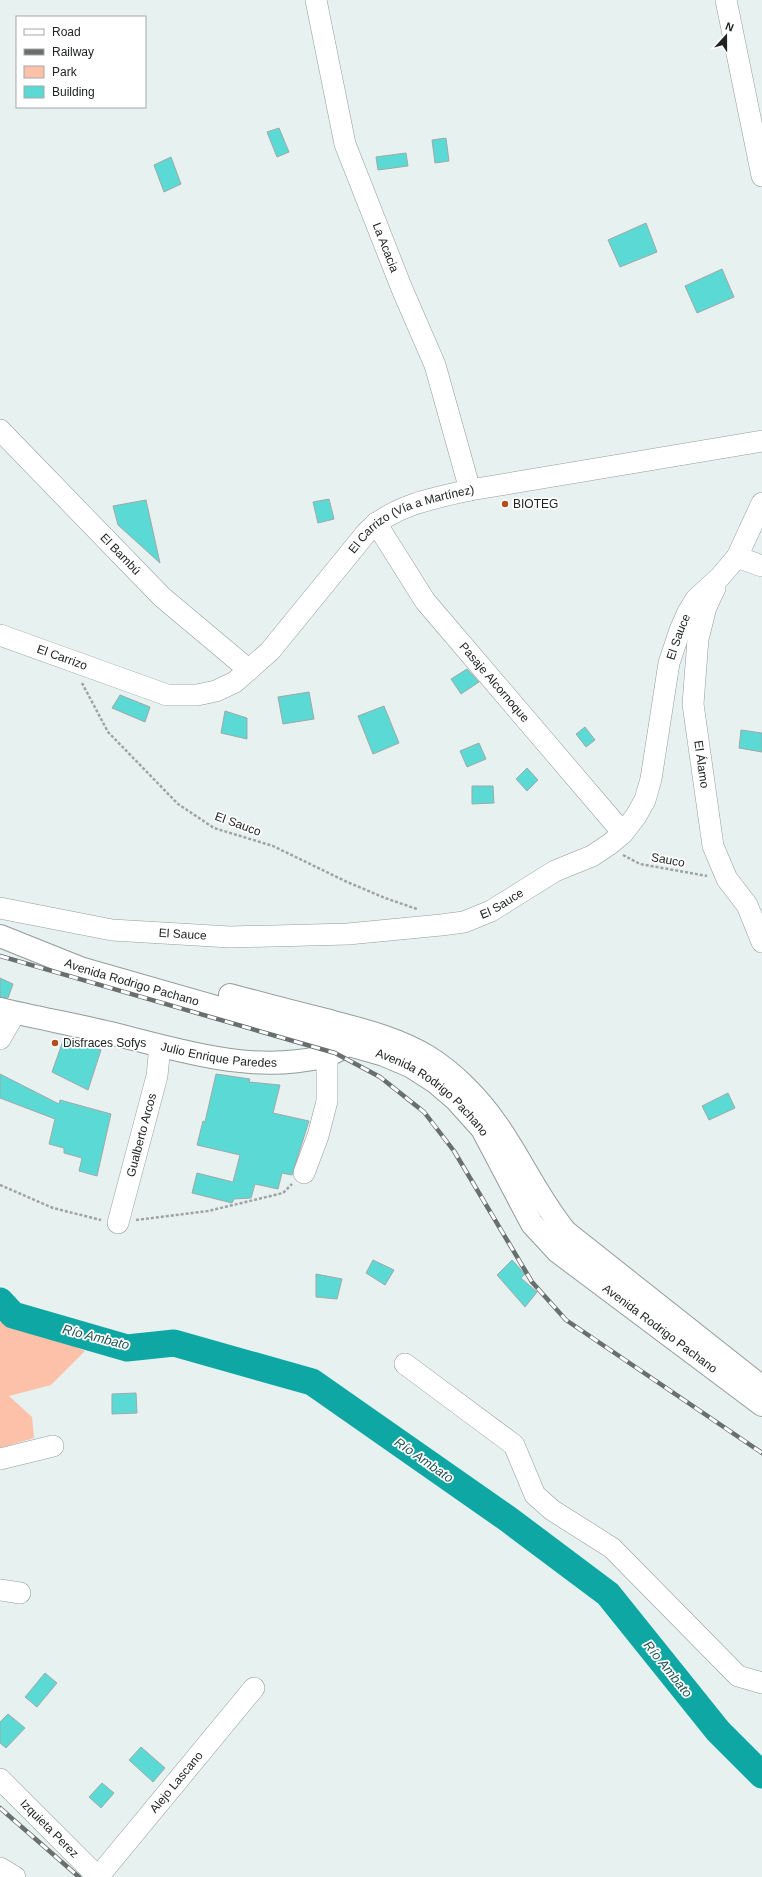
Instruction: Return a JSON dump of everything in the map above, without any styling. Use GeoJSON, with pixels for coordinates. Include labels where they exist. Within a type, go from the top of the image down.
{"type":"FeatureCollection","features":[{"type":"Feature","properties":{"kind":"main road","name":"Avenida Rodrigo Pachano"},"geometry":{"type":"LineString","coordinates":[[0,923],[102,960],[350,1036],[384,1055],[410,1066],[435,1082],[456,1100],[482,1128],[532,1224],[558,1252],[762,1405]]}},
{"type":"Feature","properties":{"kind":"main road","name":"Avenida Rodrigo Pachano"},"geometry":{"type":"LineString","coordinates":[[0,936],[80,968],[350,1036],[402,1043],[427,1056],[459,1081],[496,1123],[546,1207],[566,1232],[762,1387]]}},
{"type":"Feature","properties":{"kind":"main road","name":"Julio Enrique Paredes"},"geometry":{"type":"LineString","coordinates":[[7,1011],[204,1057],[258,1063],[280,1062],[327,1055],[350,1036]]}},
{"type":"Feature","properties":{"kind":"street","name":"La Acacia"},"geometry":{"type":"LineString","coordinates":[[316,0],[345,144],[402,289],[435,365],[470,490]]}},
{"type":"Feature","properties":{"kind":"street"},"geometry":{"type":"LineString","coordinates":[[726,0],[762,176]]}},
{"type":"Feature","properties":{"kind":"street","name":"El Bambú"},"geometry":{"type":"LineString","coordinates":[[0,430],[162,597],[249,670]]}},
{"type":"Feature","properties":{"kind":"street","name":"El Carrizo (Vía a Martínez)"},"geometry":{"type":"LineString","coordinates":[[123,680],[167,695],[197,695],[216,691],[235,682],[270,651],[376,523],[392,514],[428,500],[470,490],[762,442]]}},
{"type":"Feature","properties":{"kind":"street","name":"El Sauce"},"geometry":{"type":"LineString","coordinates":[[0,908],[112,930],[230,937],[348,934],[433,926],[464,922],[491,911],[555,871],[592,856],[617,838],[642,805],[651,779],[669,664],[680,630],[696,599],[720,577],[737,557],[762,503]]}},
{"type":"Feature","properties":{"kind":"street","name":"Pasaje Alcornoque"},"geometry":{"type":"LineString","coordinates":[[376,523],[425,601],[617,838]]}},
{"type":"Feature","properties":{"kind":"street"},"geometry":{"type":"LineString","coordinates":[[737,557],[762,566]]}},
{"type":"Feature","properties":{"kind":"street","name":"El Álamo"},"geometry":{"type":"LineString","coordinates":[[720,577],[706,607],[698,639],[694,704],[713,846],[727,879],[754,908],[762,942]]}},
{"type":"Feature","properties":{"kind":"street","name":"El Carrizo"},"geometry":{"type":"LineString","coordinates":[[0,635],[123,680]]}},
{"type":"Feature","properties":{"kind":"street"},"geometry":{"type":"LineString","coordinates":[[0,1039],[7,1011]]}},
{"type":"Feature","properties":{"kind":"street","name":"Gualberto Arcos"},"geometry":{"type":"LineString","coordinates":[[118,1223],[157,1076],[160,1046]]}},
{"type":"Feature","properties":{"kind":"street"},"geometry":{"type":"LineString","coordinates":[[304,1173],[318,1136],[327,1101],[327,1055]]}},
{"type":"Feature","properties":{"kind":"street"},"geometry":{"type":"LineString","coordinates":[[405,1364],[514,1445],[535,1496],[552,1510],[612,1548],[738,1676],[762,1683]]}},
{"type":"Feature","properties":{"kind":"street"},"geometry":{"type":"LineString","coordinates":[[0,1459],[53,1446]]}},
{"type":"Feature","properties":{"kind":"street","name":"Alejo Lascano"},"geometry":{"type":"LineString","coordinates":[[98,1877],[254,1688]]}},
{"type":"Feature","properties":{"kind":"street","name":"Izquieta Perez"},"geometry":{"type":"LineString","coordinates":[[0,1779],[98,1877]]}},
{"type":"Feature","properties":{"kind":"street"},"geometry":{"type":"LineString","coordinates":[[0,1868],[15,1877]]}},
{"type":"Feature","properties":{"kind":"path","name":"El Sauco"},"geometry":{"type":"LineString","coordinates":[[70,660],[108,732],[178,804],[214,828],[273,846],[358,887],[423,911]]}},
{"type":"Feature","properties":{"kind":"path","name":"Sauco"},"geometry":{"type":"LineString","coordinates":[[617,838],[628,859],[640,864],[727,879]]}},
{"type":"Feature","properties":{"kind":"path"},"geometry":{"type":"LineString","coordinates":[[0,1185],[52,1208],[118,1223],[208,1211],[283,1193],[304,1173]]}},
{"type":"Feature","properties":{"kind":"green space"},"geometry":{"type":"Polygon","coordinates":[[[0,1307],[10,1319],[85,1351],[51,1385],[9,1396],[32,1417],[34,1438],[0,1448],[0,1307]]]}},
{"type":"Feature","properties":{"kind":"building"},"geometry":{"type":"Polygon","coordinates":[[[279,128],[289,152],[277,157],[267,132],[279,128]]]}},
{"type":"Feature","properties":{"kind":"building"},"geometry":{"type":"Polygon","coordinates":[[[446,138],[449,161],[435,163],[432,140],[446,138]]]}},
{"type":"Feature","properties":{"kind":"building"},"geometry":{"type":"Polygon","coordinates":[[[406,153],[408,166],[378,170],[376,157],[406,153]]]}},
{"type":"Feature","properties":{"kind":"building"},"geometry":{"type":"Polygon","coordinates":[[[171,157],[181,184],[164,192],[154,165],[171,157]]]}},
{"type":"Feature","properties":{"kind":"building"},"geometry":{"type":"Polygon","coordinates":[[[646,223],[657,252],[620,267],[608,240],[646,223]]]}},
{"type":"Feature","properties":{"kind":"building"},"geometry":{"type":"Polygon","coordinates":[[[722,269],[734,297],[697,313],[685,286],[722,269]]]}},
{"type":"Feature","properties":{"kind":"building"},"geometry":{"type":"Polygon","coordinates":[[[329,499],[334,519],[318,523],[313,502],[329,499]]]}},
{"type":"Feature","properties":{"kind":"building"},"geometry":{"type":"Polygon","coordinates":[[[146,500],[160,563],[118,525],[113,506],[146,500]]]}},
{"type":"Feature","properties":{"kind":"building"},"geometry":{"type":"Polygon","coordinates":[[[467,669],[479,682],[461,694],[451,679],[467,669]]]}},
{"type":"Feature","properties":{"kind":"building"},"geometry":{"type":"Polygon","coordinates":[[[309,692],[314,719],[283,724],[278,697],[309,692]]]}},
{"type":"Feature","properties":{"kind":"building"},"geometry":{"type":"Polygon","coordinates":[[[120,695],[150,707],[145,722],[112,708],[120,695]]]}},
{"type":"Feature","properties":{"kind":"building"},"geometry":{"type":"Polygon","coordinates":[[[384,706],[399,743],[373,754],[358,716],[384,706]]]}},
{"type":"Feature","properties":{"kind":"building"},"geometry":{"type":"Polygon","coordinates":[[[225,711],[247,718],[247,739],[221,733],[225,711]]]}},
{"type":"Feature","properties":{"kind":"building"},"geometry":{"type":"Polygon","coordinates":[[[585,727],[595,740],[586,747],[576,734],[585,727]]]}},
{"type":"Feature","properties":{"kind":"building"},"geometry":{"type":"Polygon","coordinates":[[[741,730],[762,733],[762,752],[739,748],[741,730]]]}},
{"type":"Feature","properties":{"kind":"building"},"geometry":{"type":"Polygon","coordinates":[[[479,743],[486,759],[467,767],[460,751],[479,743]]]}},
{"type":"Feature","properties":{"kind":"building"},"geometry":{"type":"Polygon","coordinates":[[[527,768],[538,780],[527,791],[516,779],[527,768]]]}},
{"type":"Feature","properties":{"kind":"building"},"geometry":{"type":"Polygon","coordinates":[[[472,786],[493,786],[494,803],[472,804],[472,786]]]}},
{"type":"Feature","properties":{"kind":"building"},"geometry":{"type":"Polygon","coordinates":[[[0,978],[13,984],[8,998],[0,997],[0,978]]]}},
{"type":"Feature","properties":{"kind":"building"},"geometry":{"type":"Polygon","coordinates":[[[64,1038],[101,1050],[88,1090],[52,1072],[64,1038]]]}},
{"type":"Feature","properties":{"kind":"building"},"geometry":{"type":"Polygon","coordinates":[[[0,1074],[59,1104],[60,1100],[111,1114],[97,1176],[79,1171],[82,1158],[64,1153],[64,1148],[49,1144],[55,1119],[0,1098],[0,1074]]]}},
{"type":"Feature","properties":{"kind":"building"},"geometry":{"type":"Polygon","coordinates":[[[216,1074],[250,1079],[249,1082],[280,1085],[273,1113],[309,1121],[292,1175],[282,1173],[278,1189],[255,1184],[251,1198],[234,1199],[232,1203],[192,1193],[197,1173],[233,1182],[240,1155],[197,1145],[203,1121],[205,1122],[216,1074]]]}},
{"type":"Feature","properties":{"kind":"building"},"geometry":{"type":"Polygon","coordinates":[[[728,1093],[735,1108],[709,1120],[702,1106],[728,1093]]]}},
{"type":"Feature","properties":{"kind":"building"},"geometry":{"type":"Polygon","coordinates":[[[373,1260],[394,1270],[385,1285],[366,1273],[373,1260]]]}},
{"type":"Feature","properties":{"kind":"building"},"geometry":{"type":"Polygon","coordinates":[[[512,1260],[525,1274],[521,1278],[537,1292],[525,1307],[497,1275],[512,1260]]]}},
{"type":"Feature","properties":{"kind":"building"},"geometry":{"type":"Polygon","coordinates":[[[316,1274],[342,1279],[337,1299],[316,1297],[316,1274]]]}},
{"type":"Feature","properties":{"kind":"building"},"geometry":{"type":"Polygon","coordinates":[[[136,1393],[137,1413],[112,1414],[112,1394],[136,1393]]]}},
{"type":"Feature","properties":{"kind":"building"},"geometry":{"type":"Polygon","coordinates":[[[45,1673],[57,1683],[37,1707],[25,1697],[45,1673]]]}},
{"type":"Feature","properties":{"kind":"building"},"geometry":{"type":"Polygon","coordinates":[[[8,1714],[25,1728],[6,1748],[0,1743],[0,1722],[8,1714]]]}},
{"type":"Feature","properties":{"kind":"building"},"geometry":{"type":"Polygon","coordinates":[[[141,1747],[165,1768],[153,1782],[129,1760],[141,1747]]]}},
{"type":"Feature","properties":{"kind":"building"},"geometry":{"type":"Polygon","coordinates":[[[102,1783],[114,1793],[101,1808],[89,1797],[102,1783]]]}},
{"type":"Feature","properties":{"kind":"waterway","name":"Río Ambato"},"geometry":{"type":"LineString","coordinates":[[0,1301],[13,1315],[127,1348],[174,1343],[312,1382],[508,1519],[608,1594],[718,1731],[762,1775]]}},
{"type":"Feature","properties":{"kind":"railway"},"geometry":{"type":"LineString","coordinates":[[0,956],[335,1053],[380,1077],[424,1112],[454,1151],[532,1282],[566,1320],[762,1453]]}},
{"type":"Feature","properties":{"kind":"railway"},"geometry":{"type":"LineString","coordinates":[[0,1808],[79,1877]]}},
{"type":"Feature","properties":{"kind":"place","name":"BIOTEG"},"geometry":{"type":"Point","coordinates":[505,504]}},
{"type":"Feature","properties":{"kind":"place","name":"Disfraces Sofys"},"geometry":{"type":"Point","coordinates":[55,1043]}}]}
